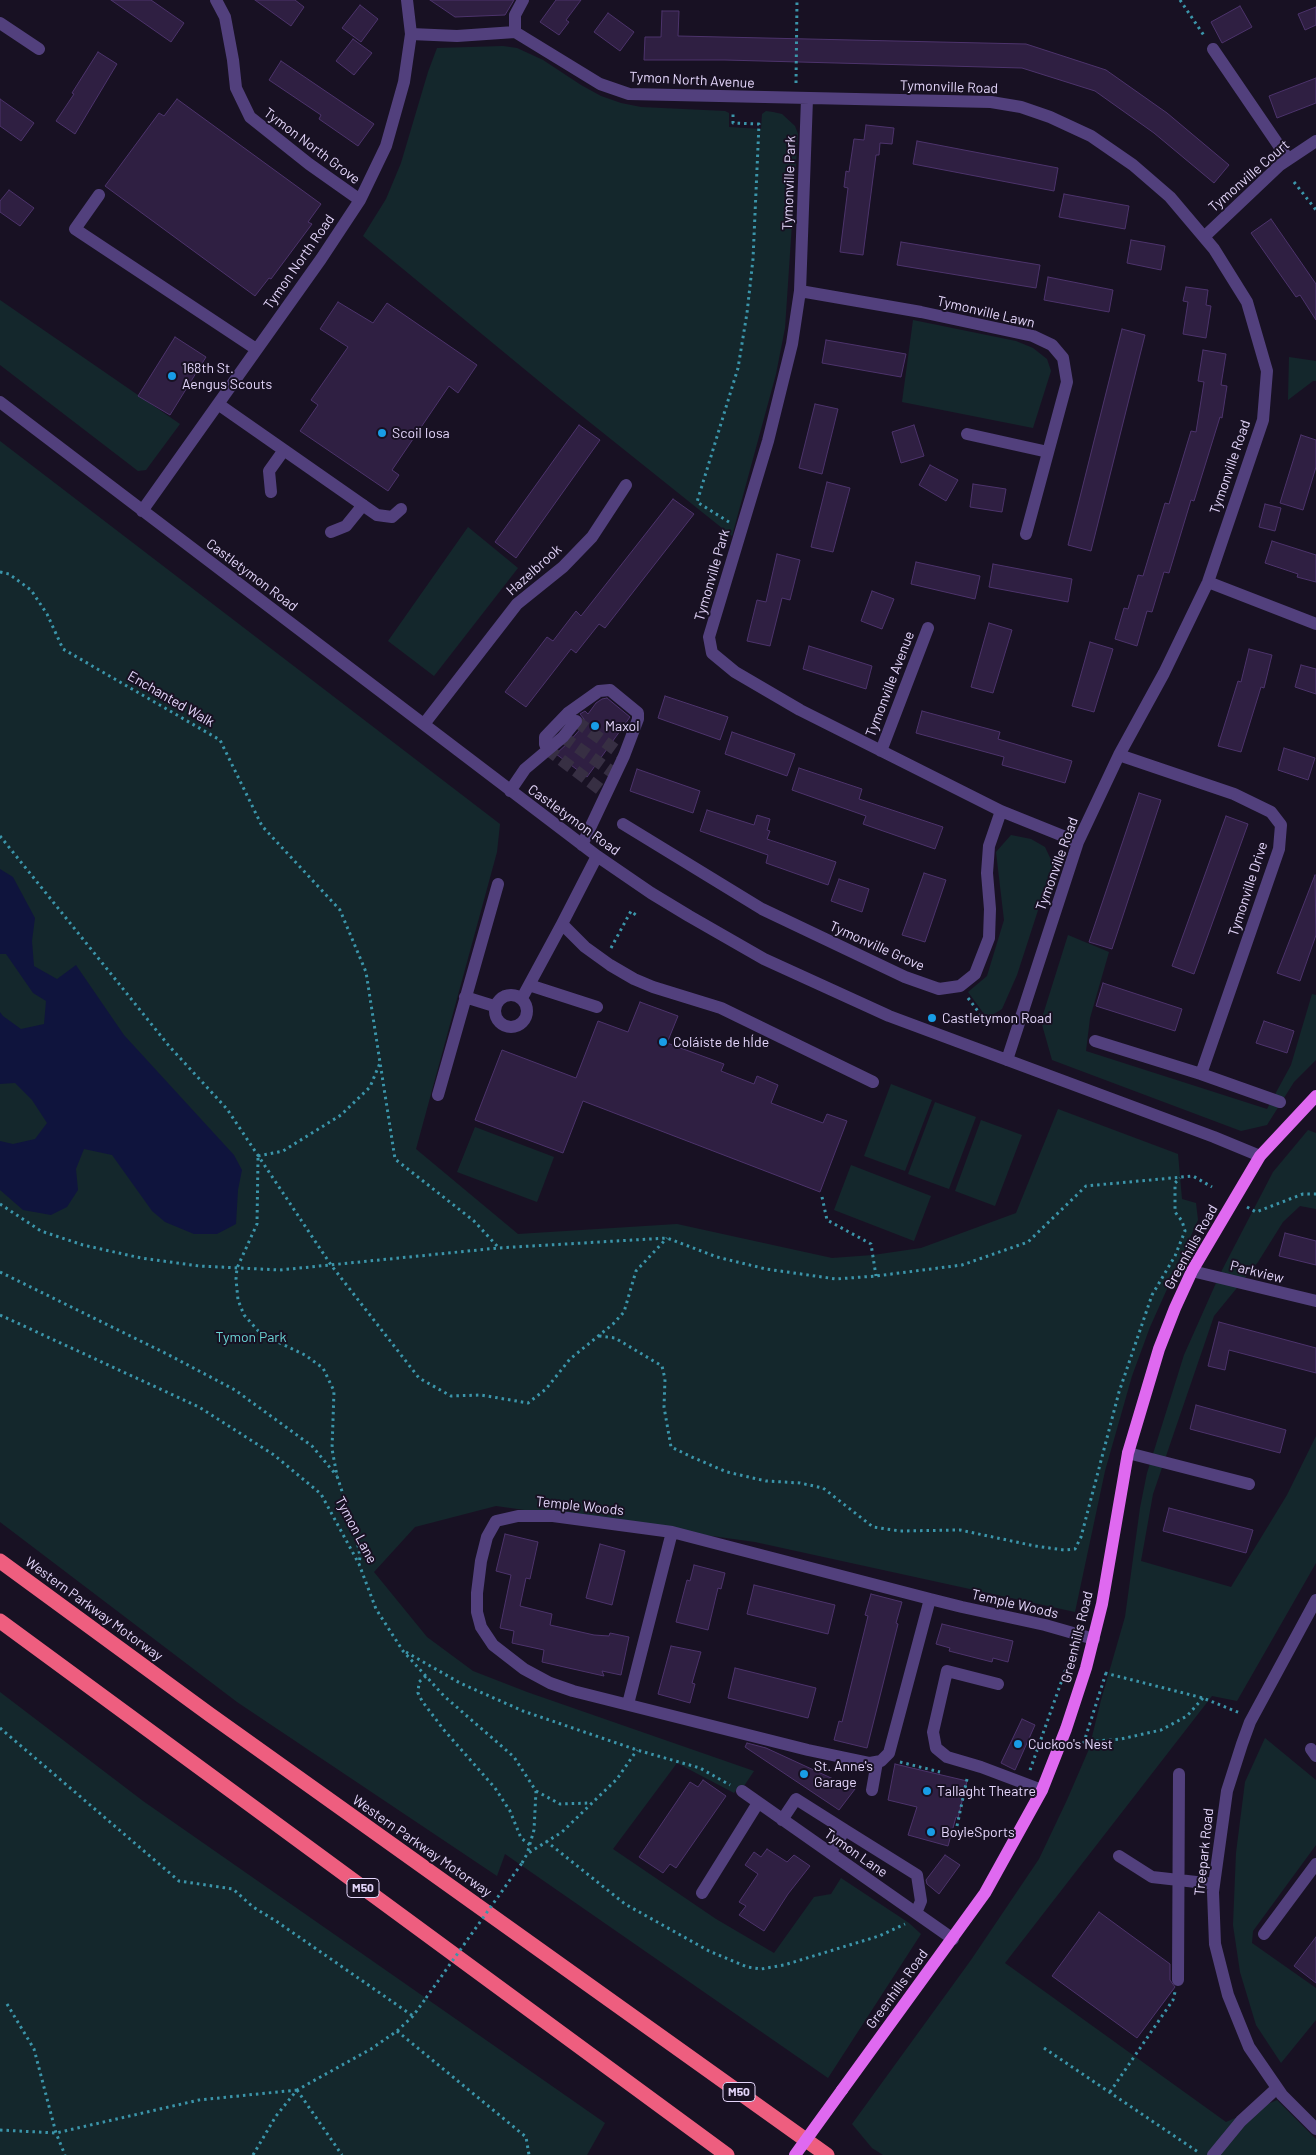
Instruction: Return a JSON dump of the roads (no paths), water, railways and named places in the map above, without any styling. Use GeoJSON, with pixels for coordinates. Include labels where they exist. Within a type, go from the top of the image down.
{"type":"FeatureCollection","features":[{"type":"Feature","properties":{"kind":"highway","name":"Western Parkway Motorway"},"geometry":{"type":"LineString","coordinates":[[0,1561],[209,1714],[827,2155]]}},
{"type":"Feature","properties":{"kind":"highway","name":"M50"},"geometry":{"type":"LineString","coordinates":[[0,1620],[726,2155]]}},
{"type":"Feature","properties":{"kind":"main road","name":"Greenhills Road"},"geometry":{"type":"LineString","coordinates":[[795,2155],[985,1893],[1042,1790],[1082,1683],[1094,1639],[1102,1604],[1128,1453],[1159,1348],[1192,1271],[1260,1156],[1316,1096]]}},
{"type":"Feature","properties":{"kind":"street","name":"Tymon North Grove"},"geometry":{"type":"LineString","coordinates":[[216,0],[225,17],[236,88],[250,117],[309,164],[360,200]]}},
{"type":"Feature","properties":{"kind":"street","name":"Tymon North Road"},"geometry":{"type":"LineString","coordinates":[[142,511],[360,200],[386,146],[404,82],[411,34],[407,0]]}},
{"type":"Feature","properties":{"kind":"street"},"geometry":{"type":"LineString","coordinates":[[411,34],[457,36],[514,32],[515,15],[523,0]]}},
{"type":"Feature","properties":{"kind":"street"},"geometry":{"type":"LineString","coordinates":[[0,23],[39,49]]}},
{"type":"Feature","properties":{"kind":"street","name":"Tymon North Avenue"},"geometry":{"type":"LineString","coordinates":[[514,32],[600,84],[629,94],[807,98]]}},
{"type":"Feature","properties":{"kind":"street"},"geometry":{"type":"LineString","coordinates":[[1213,48],[1288,159]]}},
{"type":"Feature","properties":{"kind":"street","name":"Tymonville Road"},"geometry":{"type":"LineString","coordinates":[[807,98],[991,102],[1021,107],[1050,117],[1092,136],[1133,165],[1170,197],[1204,236],[1247,302],[1267,371],[1263,420],[1238,488],[1208,582],[1164,673],[1119,755],[1078,842],[1007,1060]]}},
{"type":"Feature","properties":{"kind":"street","name":"Tymonville Park"},"geometry":{"type":"LineString","coordinates":[[807,98],[800,291],[792,344],[768,441],[709,637],[712,653],[735,672],[792,706],[1001,811],[1078,842]]}},
{"type":"Feature","properties":{"kind":"street","name":"Tymonville Court"},"geometry":{"type":"LineString","coordinates":[[1204,236],[1270,174],[1288,159],[1316,141]]}},
{"type":"Feature","properties":{"kind":"street"},"geometry":{"type":"LineString","coordinates":[[99,196],[75,229],[256,349]]}},
{"type":"Feature","properties":{"kind":"street","name":"Tymonville Lawn"},"geometry":{"type":"LineString","coordinates":[[800,291],[921,312],[1033,336],[1052,344],[1063,358],[1067,382],[1026,534]]}},
{"type":"Feature","properties":{"kind":"street","name":"Castletymon Road"},"geometry":{"type":"LineString","coordinates":[[0,402],[510,791],[650,893],[764,959],[889,1016],[1260,1156]]}},
{"type":"Feature","properties":{"kind":"street"},"geometry":{"type":"LineString","coordinates":[[218,404],[377,515],[392,517],[402,509]]}},
{"type":"Feature","properties":{"kind":"street"},"geometry":{"type":"LineString","coordinates":[[967,434],[1048,452]]}},
{"type":"Feature","properties":{"kind":"street"},"geometry":{"type":"LineString","coordinates":[[271,492],[269,471],[284,450]]}},
{"type":"Feature","properties":{"kind":"street","name":"Hazelbrook"},"geometry":{"type":"LineString","coordinates":[[424,724],[518,604],[562,567],[592,537],[626,485]]}},
{"type":"Feature","properties":{"kind":"street"},"geometry":{"type":"LineString","coordinates":[[331,532],[346,526],[363,505]]}},
{"type":"Feature","properties":{"kind":"street"},"geometry":{"type":"LineString","coordinates":[[1208,582],[1316,624]]}},
{"type":"Feature","properties":{"kind":"street","name":"Tymonville Avenue"},"geometry":{"type":"LineString","coordinates":[[881,751],[928,628]]}},
{"type":"Feature","properties":{"kind":"street"},"geometry":{"type":"LineString","coordinates":[[547,749],[545,737],[568,713],[599,691],[610,690],[638,713],[638,719],[624,756],[582,845]]}},
{"type":"Feature","properties":{"kind":"street"},"geometry":{"type":"LineString","coordinates":[[510,791],[525,769],[563,737],[576,721]]}},
{"type":"Feature","properties":{"kind":"street","name":"Tymonville Drive"},"geometry":{"type":"LineString","coordinates":[[1119,755],[1234,794],[1271,812],[1281,825],[1279,849],[1201,1074]]}},
{"type":"Feature","properties":{"kind":"street","name":"Tymonville Grove"},"geometry":{"type":"LineString","coordinates":[[623,824],[762,909],[905,977],[939,989],[960,986],[975,974],[989,938],[990,909],[987,873],[989,846],[1001,811]]}},
{"type":"Feature","properties":{"kind":"street"},"geometry":{"type":"LineString","coordinates":[[522,998],[597,856]]}},
{"type":"Feature","properties":{"kind":"street"},"geometry":{"type":"LineString","coordinates":[[438,1094],[498,884]]}},
{"type":"Feature","properties":{"kind":"street"},"geometry":{"type":"LineString","coordinates":[[562,924],[585,947],[634,979],[653,987],[721,1008],[872,1082]]}},
{"type":"Feature","properties":{"kind":"street"},"geometry":{"type":"LineString","coordinates":[[528,984],[597,1007]]}},
{"type":"Feature","properties":{"kind":"street"},"geometry":{"type":"LineString","coordinates":[[509,994],[522,998],[526,1003],[526,1016],[523,1022],[512,1027],[500,1024],[496,1019],[494,1006],[498,1000],[509,994]]}},
{"type":"Feature","properties":{"kind":"street"},"geometry":{"type":"LineString","coordinates":[[465,998],[494,1006]]}},
{"type":"Feature","properties":{"kind":"street"},"geometry":{"type":"LineString","coordinates":[[1095,1041],[1201,1074],[1280,1102]]}},
{"type":"Feature","properties":{"kind":"street","name":"Parkview"},"geometry":{"type":"LineString","coordinates":[[1192,1271],[1316,1301]]}},
{"type":"Feature","properties":{"kind":"street"},"geometry":{"type":"LineString","coordinates":[[1128,1453],[1249,1484]]}},
{"type":"Feature","properties":{"kind":"street","name":"Temple Woods"},"geometry":{"type":"LineString","coordinates":[[878,1762],[870,1764],[808,1750],[572,1691],[550,1683],[524,1669],[493,1645],[481,1627],[477,1612],[481,1561],[491,1528],[496,1521],[507,1518],[553,1516],[672,1532],[930,1599],[1045,1625],[1094,1639]]}},
{"type":"Feature","properties":{"kind":"street"},"geometry":{"type":"LineString","coordinates":[[628,1704],[672,1532]]}},
{"type":"Feature","properties":{"kind":"street"},"geometry":{"type":"LineString","coordinates":[[872,1790],[878,1762],[889,1753],[930,1599]]}},
{"type":"Feature","properties":{"kind":"street","name":"Treepark Road"},"geometry":{"type":"LineString","coordinates":[[1316,1600],[1250,1722],[1242,1744],[1226,1791],[1214,1884],[1215,1944],[1228,1995],[1249,2047],[1277,2088],[1316,2129]]}},
{"type":"Feature","properties":{"kind":"street"},"geometry":{"type":"LineString","coordinates":[[998,1684],[947,1672],[933,1732],[936,1748],[947,1757],[981,1767],[1042,1790]]}},
{"type":"Feature","properties":{"kind":"street"},"geometry":{"type":"LineString","coordinates":[[1178,1980],[1179,1774]]}},
{"type":"Feature","properties":{"kind":"street","name":"Tymon Lane"},"geometry":{"type":"LineString","coordinates":[[742,1792],[830,1854],[912,1918],[953,1939]]}},
{"type":"Feature","properties":{"kind":"street"},"geometry":{"type":"LineString","coordinates":[[782,1820],[796,1799],[917,1875],[921,1901],[912,1918]]}},
{"type":"Feature","properties":{"kind":"street"},"geometry":{"type":"LineString","coordinates":[[702,1893],[758,1803]]}},
{"type":"Feature","properties":{"kind":"street"},"geometry":{"type":"LineString","coordinates":[[830,1854],[846,1830]]}},
{"type":"Feature","properties":{"kind":"street"},"geometry":{"type":"LineString","coordinates":[[1119,1856],[1152,1877],[1214,1884]]}},
{"type":"Feature","properties":{"kind":"street"},"geometry":{"type":"LineString","coordinates":[[1264,1934],[1316,1864]]}},
{"type":"Feature","properties":{"kind":"street"},"geometry":{"type":"LineString","coordinates":[[1213,2155],[1241,2120],[1277,2088]]}},
{"type":"Feature","properties":{"kind":"tunnel"},"geometry":{"type":"LineString","coordinates":[[576,721],[624,756]]}},
{"type":"Feature","properties":{"kind":"tunnel"},"geometry":{"type":"LineString","coordinates":[[563,737],[615,774]]}},
{"type":"Feature","properties":{"kind":"tunnel"},"geometry":{"type":"LineString","coordinates":[[547,749],[605,793]]}},
{"type":"Feature","properties":{"kind":"place","name":"168th St. Aengus Scouts"},"geometry":{"type":"Point","coordinates":[172,376]}},
{"type":"Feature","properties":{"kind":"place","name":"Scoil Iosa"},"geometry":{"type":"Point","coordinates":[382,433]}},
{"type":"Feature","properties":{"kind":"place","name":"Maxol"},"geometry":{"type":"Point","coordinates":[595,726]}},
{"type":"Feature","properties":{"kind":"place","name":"Castletymon Road"},"geometry":{"type":"Point","coordinates":[932,1018]}},
{"type":"Feature","properties":{"kind":"place","name":"Coláiste de hÍde"},"geometry":{"type":"Point","coordinates":[663,1042]}},
{"type":"Feature","properties":{"kind":"place","name":"Cuckoo's Nest"},"geometry":{"type":"Point","coordinates":[1018,1744]}},
{"type":"Feature","properties":{"kind":"place","name":"St. Anne's Garage"},"geometry":{"type":"Point","coordinates":[804,1774]}},
{"type":"Feature","properties":{"kind":"place","name":"Tallaght Theatre"},"geometry":{"type":"Point","coordinates":[927,1791]}},
{"type":"Feature","properties":{"kind":"place","name":"BoyleSports"},"geometry":{"type":"Point","coordinates":[931,1832]}},
{"type":"Feature","properties":{"kind":"park label","name":"Tymon Park"},"geometry":{"type":"Point","coordinates":[251,1337]}}]}
